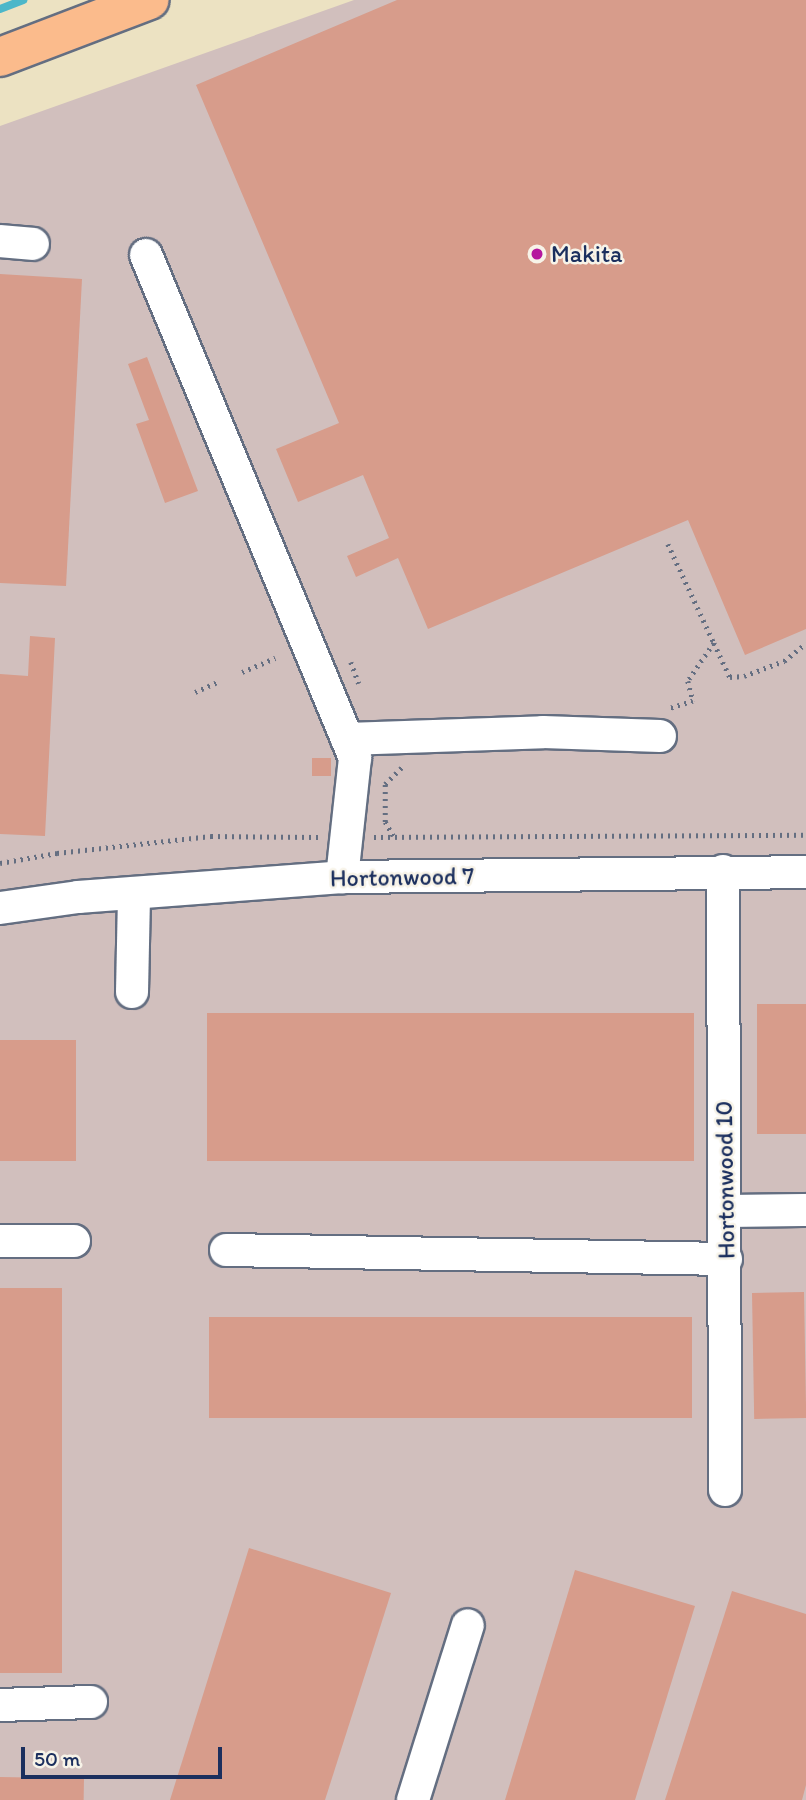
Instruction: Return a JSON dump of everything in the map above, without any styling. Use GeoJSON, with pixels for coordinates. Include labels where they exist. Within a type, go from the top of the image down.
{"type":"FeatureCollection","features":[{"type":"Feature","properties":{"kind":"highway"},"geometry":{"type":"LineString","coordinates":[[0,57],[149,0]]}},
{"type":"Feature","properties":{"kind":"street"},"geometry":{"type":"LineString","coordinates":[[0,242],[33,244]]}},
{"type":"Feature","properties":{"kind":"street"},"geometry":{"type":"LineString","coordinates":[[146,255],[355,758],[341,877]]}},
{"type":"Feature","properties":{"kind":"street"},"geometry":{"type":"LineString","coordinates":[[347,739],[543,732],[663,723]]}},
{"type":"Feature","properties":{"kind":"street","name":"Hortonwood 10"},"geometry":{"type":"LineString","coordinates":[[723,871],[726,1490]]}},
{"type":"Feature","properties":{"kind":"street","name":"Hortonwood 7"},"geometry":{"type":"LineString","coordinates":[[0,908],[134,893],[341,877],[806,872]]}},
{"type":"Feature","properties":{"kind":"street"},"geometry":{"type":"LineString","coordinates":[[132,992],[134,893]]}},
{"type":"Feature","properties":{"kind":"street"},"geometry":{"type":"LineString","coordinates":[[725,1210],[806,1210]]}},
{"type":"Feature","properties":{"kind":"street"},"geometry":{"type":"LineString","coordinates":[[0,1241],[74,1241]]}},
{"type":"Feature","properties":{"kind":"street"},"geometry":{"type":"LineString","coordinates":[[226,1250],[726,1259]]}},
{"type":"Feature","properties":{"kind":"street"},"geometry":{"type":"LineString","coordinates":[[413,1800],[468,1625]]}},
{"type":"Feature","properties":{"kind":"street"},"geometry":{"type":"LineString","coordinates":[[0,1705],[91,1702]]}},
{"type":"Feature","properties":{"kind":"path"},"geometry":{"type":"LineString","coordinates":[[668,544],[730,677],[744,676],[784,661],[806,643]]}},
{"type":"Feature","properties":{"kind":"path"},"geometry":{"type":"LineString","coordinates":[[663,723],[693,701],[688,681],[714,643]]}},
{"type":"Feature","properties":{"kind":"path"},"geometry":{"type":"LineString","coordinates":[[242,672],[275,658]]}},
{"type":"Feature","properties":{"kind":"path"},"geometry":{"type":"LineString","coordinates":[[351,662],[362,695]]}},
{"type":"Feature","properties":{"kind":"path"},"geometry":{"type":"LineString","coordinates":[[195,692],[217,682]]}},
{"type":"Feature","properties":{"kind":"path"},"geometry":{"type":"LineString","coordinates":[[394,837],[385,822],[384,784],[410,758]]}},
{"type":"Feature","properties":{"kind":"path"},"geometry":{"type":"LineString","coordinates":[[0,863],[57,853],[211,836],[806,835]]}},
{"type":"Feature","properties":{"kind":"shaded area"},"geometry":{"type":"Polygon","coordinates":[[[354,0],[806,0],[806,1800],[0,1800],[0,126],[354,0]]]}},
{"type":"Feature","properties":{"kind":"building","name":"Makita"},"geometry":{"type":"Polygon","coordinates":[[[397,0],[806,0],[806,629],[745,655],[688,520],[428,629],[398,558],[356,577],[347,556],[389,538],[363,475],[298,502],[276,449],[339,423],[196,85],[397,0]]]}},
{"type":"Feature","properties":{"kind":"building"},"geometry":{"type":"Polygon","coordinates":[[[0,274],[82,279],[66,586],[0,583],[0,274]]]}},
{"type":"Feature","properties":{"kind":"building"},"geometry":{"type":"Polygon","coordinates":[[[147,357],[198,491],[165,503],[136,424],[149,420],[128,364],[147,357]]]}},
{"type":"Feature","properties":{"kind":"building"},"geometry":{"type":"Polygon","coordinates":[[[30,636],[55,638],[45,836],[0,834],[0,674],[28,676],[30,636]]]}},
{"type":"Feature","properties":{"kind":"building"},"geometry":{"type":"Polygon","coordinates":[[[312,758],[331,758],[331,776],[312,776],[312,758]]]}},
{"type":"Feature","properties":{"kind":"building"},"geometry":{"type":"Polygon","coordinates":[[[757,1004],[806,1004],[806,1134],[757,1134],[757,1004]]]}},
{"type":"Feature","properties":{"kind":"building"},"geometry":{"type":"Polygon","coordinates":[[[207,1013],[694,1013],[694,1161],[207,1161],[207,1013]]]}},
{"type":"Feature","properties":{"kind":"building"},"geometry":{"type":"Polygon","coordinates":[[[0,1040],[76,1040],[76,1161],[0,1161],[0,1040]]]}},
{"type":"Feature","properties":{"kind":"building"},"geometry":{"type":"Polygon","coordinates":[[[0,1288],[62,1288],[62,1673],[0,1673],[0,1288]]]}},
{"type":"Feature","properties":{"kind":"building"},"geometry":{"type":"Polygon","coordinates":[[[804,1292],[806,1418],[754,1419],[752,1293],[804,1292]]]}},
{"type":"Feature","properties":{"kind":"building"},"geometry":{"type":"Polygon","coordinates":[[[209,1317],[692,1317],[692,1418],[209,1418],[209,1317]]]}},
{"type":"Feature","properties":{"kind":"building"},"geometry":{"type":"Polygon","coordinates":[[[249,1548],[391,1593],[325,1800],[170,1800],[249,1548]]]}},
{"type":"Feature","properties":{"kind":"building"},"geometry":{"type":"Polygon","coordinates":[[[575,1570],[695,1606],[635,1800],[505,1800],[575,1570]]]}},
{"type":"Feature","properties":{"kind":"building"},"geometry":{"type":"Polygon","coordinates":[[[732,1591],[806,1614],[806,1785],[802,1800],[665,1800],[732,1591]]]}},
{"type":"Feature","properties":{"kind":"building"},"geometry":{"type":"Polygon","coordinates":[[[0,1777],[84,1778],[84,1800],[0,1800],[0,1777]]]}},
{"type":"Feature","properties":{"kind":"waterway"},"geometry":{"type":"LineString","coordinates":[[0,9],[23,0]]}},
{"type":"Feature","properties":{"kind":"place","name":"Makita"},"geometry":{"type":"Point","coordinates":[537,254]}}]}
